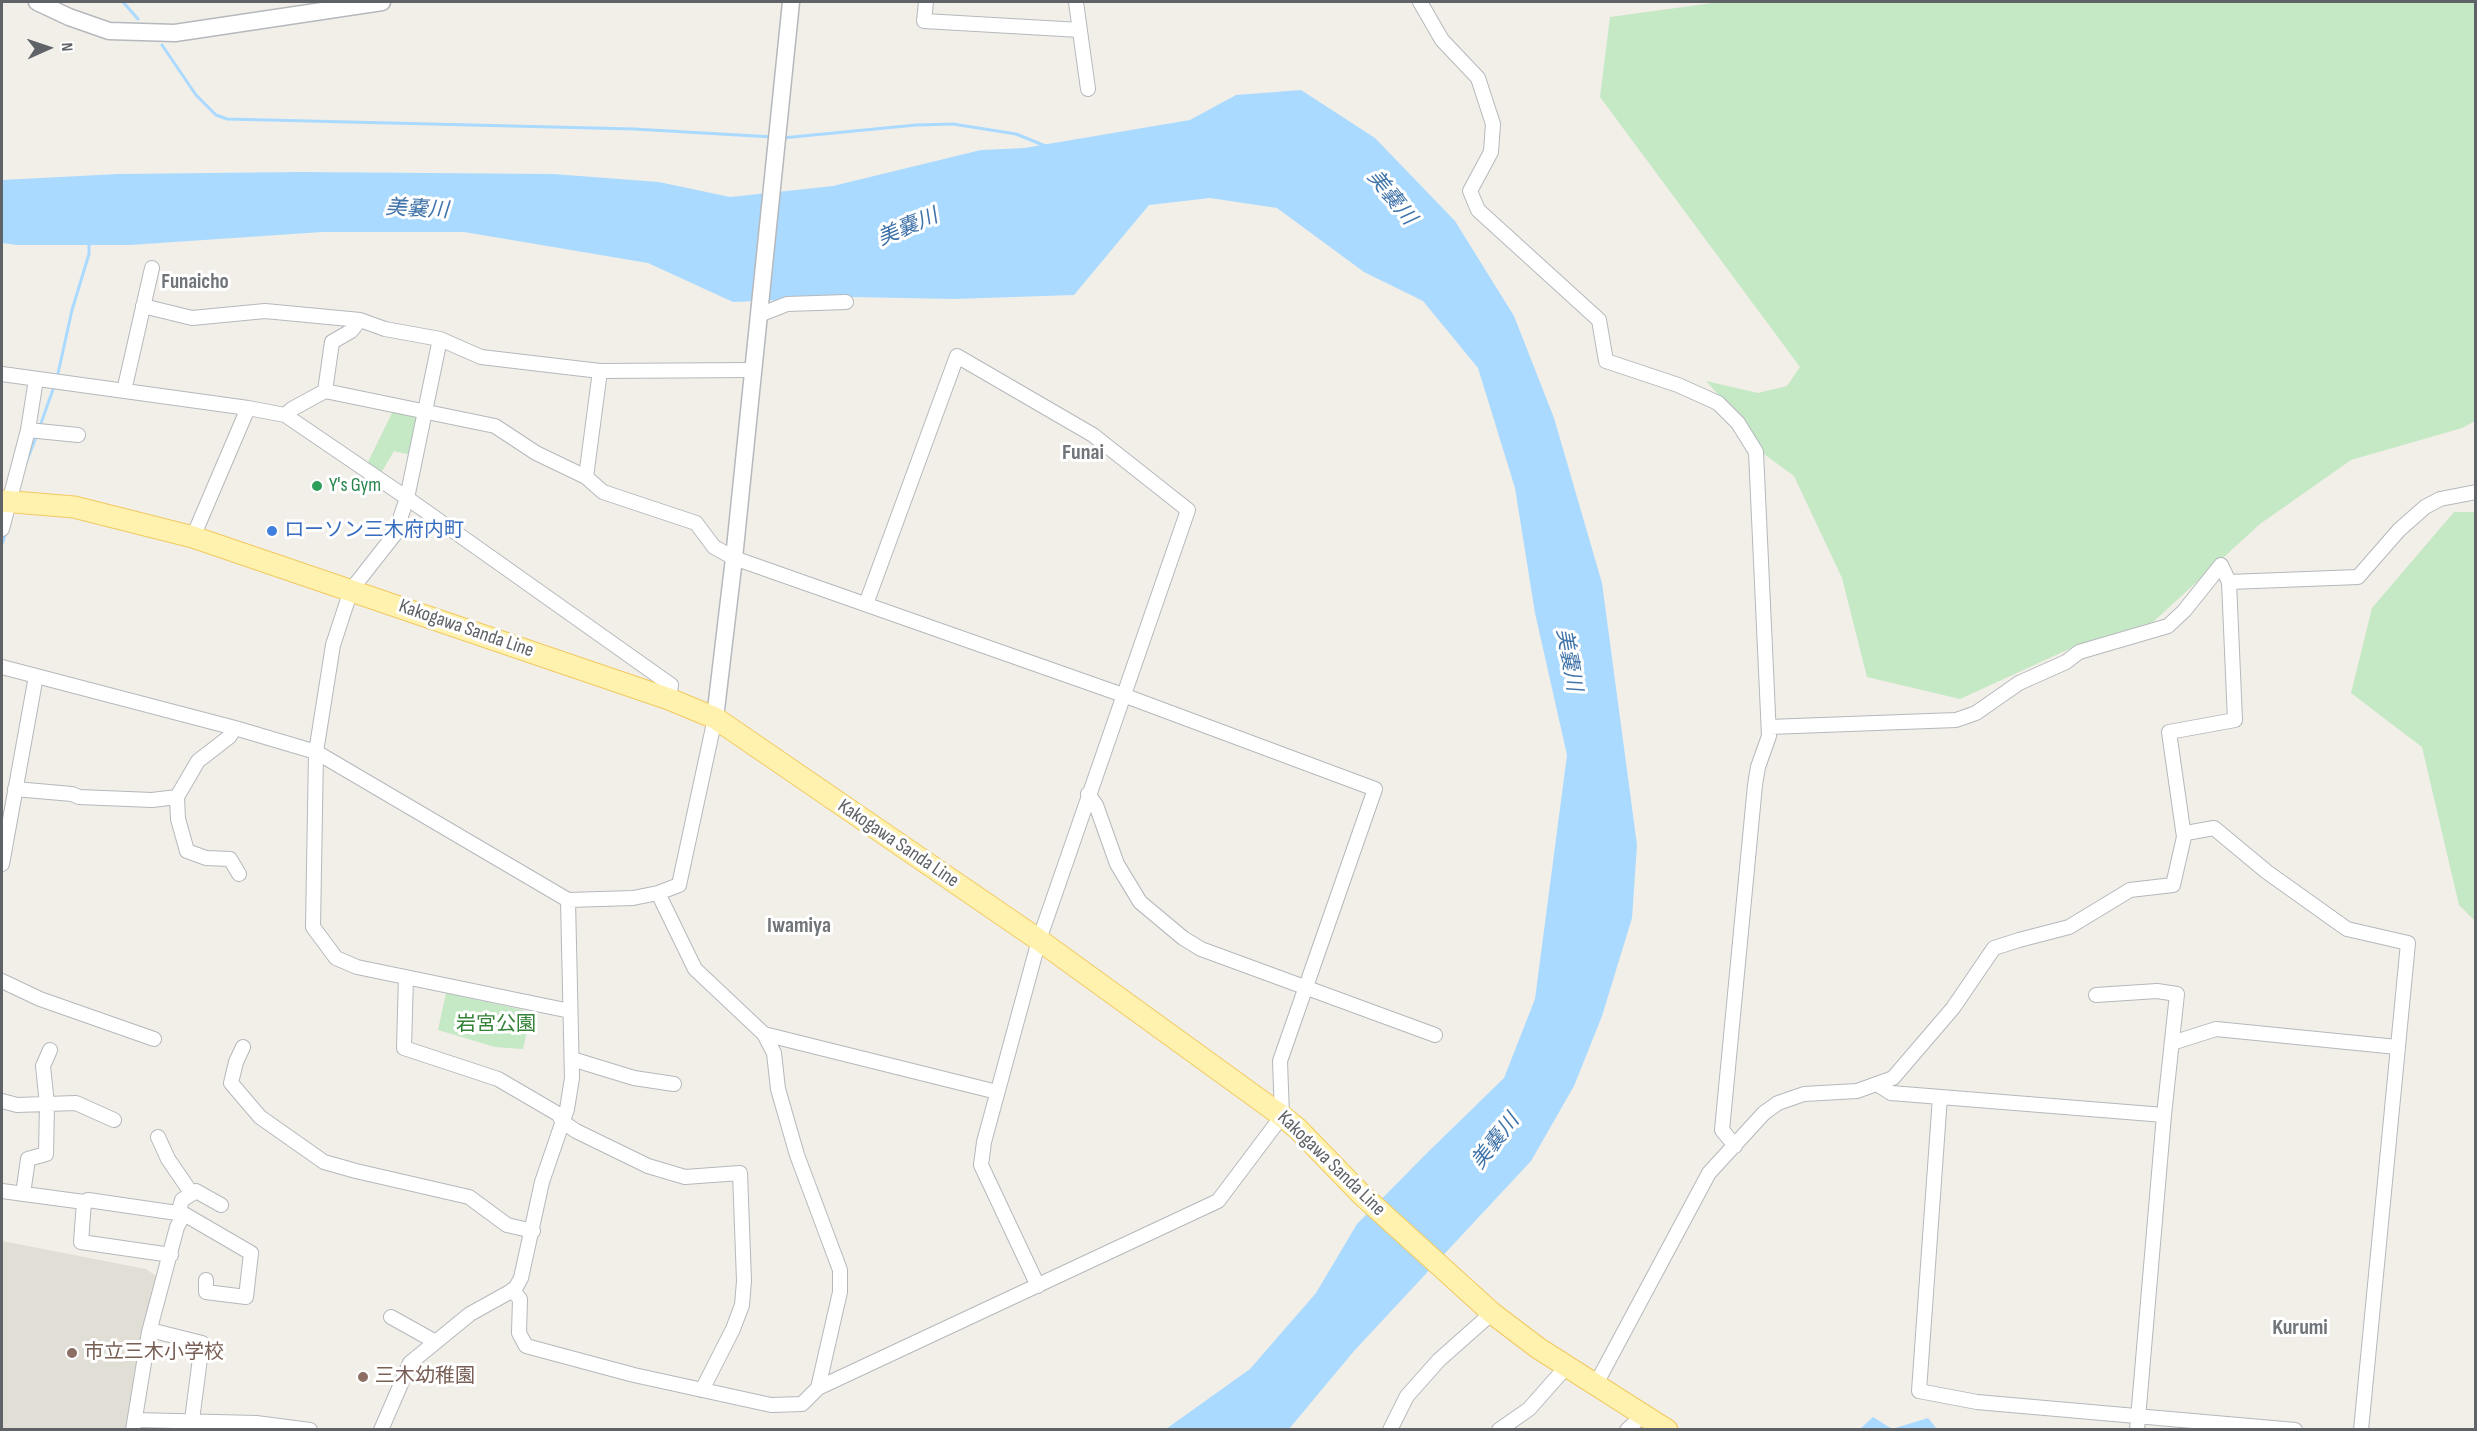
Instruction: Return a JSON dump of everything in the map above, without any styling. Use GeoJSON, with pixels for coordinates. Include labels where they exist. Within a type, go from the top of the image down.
{"type":"FeatureCollection","features":[{"type":"Feature","properties":{"kind":"main road","name":"Kakogawa Sanda Line"},"geometry":{"type":"LineString","coordinates":[[5,501],[74,507],[193,537],[669,699],[715,718],[1039,940],[1282,1116],[1298,1129],[1362,1195],[1492,1313],[1538,1348],[1667,1430]]}},
{"type":"Feature","properties":{"kind":"street"},"geometry":{"type":"LineString","coordinates":[[37,2],[69,17],[109,31],[175,33],[343,4],[382,2]]}},
{"type":"Feature","properties":{"kind":"street"},"geometry":{"type":"LineString","coordinates":[[2,667],[235,728],[316,752],[568,900],[633,898],[658,893],[679,885],[715,718],[734,558],[791,2]]}},
{"type":"Feature","properties":{"kind":"street"},"geometry":{"type":"LineString","coordinates":[[926,2],[924,21],[1080,30]]}},
{"type":"Feature","properties":{"kind":"street"},"geometry":{"type":"LineString","coordinates":[[1076,2],[1088,89]]}},
{"type":"Feature","properties":{"kind":"street"},"geometry":{"type":"LineString","coordinates":[[1420,2],[1442,40],[1478,78],[1493,124],[1491,152],[1470,191],[1478,210],[1599,320],[1606,361],[1678,385],[1718,403],[1738,423],[1756,452],[1769,736],[1758,767],[1755,786],[1722,1130],[1735,1146]]}},
{"type":"Feature","properties":{"kind":"street"},"geometry":{"type":"LineString","coordinates":[[124,390],[152,268]]}},
{"type":"Feature","properties":{"kind":"street"},"geometry":{"type":"LineString","coordinates":[[759,315],[787,304],[846,302]]}},
{"type":"Feature","properties":{"kind":"street"},"geometry":{"type":"LineString","coordinates":[[143,306],[192,318],[265,311],[360,320],[385,329],[440,339],[481,357],[600,371],[752,370]]}},
{"type":"Feature","properties":{"kind":"street"},"geometry":{"type":"LineString","coordinates":[[325,391],[332,342],[351,331],[360,320]]}},
{"type":"Feature","properties":{"kind":"street"},"geometry":{"type":"LineString","coordinates":[[440,339],[407,498],[395,534],[351,590],[333,645],[316,752],[313,927],[336,958],[357,967],[570,1011]]}},
{"type":"Feature","properties":{"kind":"street"},"geometry":{"type":"LineString","coordinates":[[866,604],[957,356],[1093,435],[1188,510],[1039,940],[984,1142],[981,1165],[1038,1286]]}},
{"type":"Feature","properties":{"kind":"street"},"geometry":{"type":"LineString","coordinates":[[586,477],[600,371]]}},
{"type":"Feature","properties":{"kind":"street"},"geometry":{"type":"LineString","coordinates":[[2,374],[285,415],[407,498],[671,685],[669,699]]}},
{"type":"Feature","properties":{"kind":"street"},"geometry":{"type":"LineString","coordinates":[[2,529],[5,501],[28,430],[36,379]]}},
{"type":"Feature","properties":{"kind":"street"},"geometry":{"type":"LineString","coordinates":[[285,415],[292,408],[325,391],[495,426],[536,453],[586,477],[603,492],[696,523],[714,547],[734,558],[1123,695],[1375,789],[1280,1061],[1282,1116],[1218,1201],[818,1388],[802,1404],[771,1405],[526,1346],[519,1333],[520,1299],[512,1290]]}},
{"type":"Feature","properties":{"kind":"street"},"geometry":{"type":"LineString","coordinates":[[193,537],[249,408]]}},
{"type":"Feature","properties":{"kind":"street"},"geometry":{"type":"LineString","coordinates":[[28,430],[78,435]]}},
{"type":"Feature","properties":{"kind":"street"},"geometry":{"type":"LineString","coordinates":[[2229,582],[2358,577],[2399,530],[2425,507],[2439,499],[2475,492]]}},
{"type":"Feature","properties":{"kind":"street"},"geometry":{"type":"LineString","coordinates":[[1596,1384],[1708,1173],[1764,1113],[1778,1103],[1804,1094],[1857,1091],[1893,1078],[1953,1008],[1995,948],[2069,927],[2130,890],[2173,885],[2184,837],[2169,732],[2235,720],[2229,582],[2221,565],[2184,611],[2168,626],[2079,652],[2066,662],[2019,683],[1976,713],[1956,720],[1769,727]]}},
{"type":"Feature","properties":{"kind":"street"},"geometry":{"type":"LineString","coordinates":[[2,864],[36,676]]}},
{"type":"Feature","properties":{"kind":"street"},"geometry":{"type":"LineString","coordinates":[[235,728],[230,737],[198,761],[177,797],[178,819],[187,851],[206,858],[230,859],[239,874]]}},
{"type":"Feature","properties":{"kind":"street"},"geometry":{"type":"LineString","coordinates":[[15,789],[72,794],[79,797],[152,800],[177,797]]}},
{"type":"Feature","properties":{"kind":"street"},"geometry":{"type":"LineString","coordinates":[[1088,794],[1096,805],[1117,864],[1140,902],[1183,938],[1201,949],[1435,1035]]}},
{"type":"Feature","properties":{"kind":"street"},"geometry":{"type":"LineString","coordinates":[[2184,837],[2186,833],[2214,828],[2267,872],[2347,929],[2408,943],[2361,1430]]}},
{"type":"Feature","properties":{"kind":"street"},"geometry":{"type":"LineString","coordinates":[[658,893],[695,969],[765,1034],[774,1053],[778,1089],[797,1155],[840,1270],[840,1292],[818,1388]]}},
{"type":"Feature","properties":{"kind":"street"},"geometry":{"type":"LineString","coordinates":[[381,1430],[410,1363],[434,1341],[470,1314],[512,1290],[520,1278],[533,1231],[542,1182],[563,1122],[572,1078],[568,900]]}},
{"type":"Feature","properties":{"kind":"street"},"geometry":{"type":"LineString","coordinates":[[406,977],[404,1048],[498,1079],[558,1113],[563,1122],[576,1131],[648,1166],[685,1177],[740,1173],[744,1281],[742,1305],[733,1329],[702,1390]]}},
{"type":"Feature","properties":{"kind":"street"},"geometry":{"type":"LineString","coordinates":[[2,981],[40,999],[154,1039]]}},
{"type":"Feature","properties":{"kind":"street"},"geometry":{"type":"LineString","coordinates":[[2096,995],[2157,991],[2178,994],[2164,1115],[2137,1430]]}},
{"type":"Feature","properties":{"kind":"street"},"geometry":{"type":"LineString","coordinates":[[2172,1042],[2216,1029],[2397,1047]]}},
{"type":"Feature","properties":{"kind":"street"},"geometry":{"type":"LineString","coordinates":[[765,1034],[997,1092]]}},
{"type":"Feature","properties":{"kind":"street"},"geometry":{"type":"LineString","coordinates":[[243,1047],[236,1062],[231,1083],[260,1117],[324,1162],[470,1197],[507,1225],[533,1231]]}},
{"type":"Feature","properties":{"kind":"street"},"geometry":{"type":"LineString","coordinates":[[23,1194],[28,1159],[46,1154],[47,1104],[43,1066],[50,1050]]}},
{"type":"Feature","properties":{"kind":"street"},"geometry":{"type":"LineString","coordinates":[[572,1059],[634,1078],[674,1084]]}},
{"type":"Feature","properties":{"kind":"street"},"geometry":{"type":"LineString","coordinates":[[1877,1084],[1891,1093],[2164,1115]]}},
{"type":"Feature","properties":{"kind":"street"},"geometry":{"type":"LineString","coordinates":[[1940,1097],[1919,1391],[1977,1402],[2295,1430]]}},
{"type":"Feature","properties":{"kind":"street"},"geometry":{"type":"LineString","coordinates":[[2,1101],[17,1105],[76,1103],[114,1120]]}},
{"type":"Feature","properties":{"kind":"street"},"geometry":{"type":"LineString","coordinates":[[158,1137],[168,1159],[192,1194]]}},
{"type":"Feature","properties":{"kind":"street"},"geometry":{"type":"LineString","coordinates":[[2,1191],[84,1202],[88,1200],[181,1214],[251,1253],[246,1297],[206,1292],[206,1280]]}},
{"type":"Feature","properties":{"kind":"street"},"geometry":{"type":"LineString","coordinates":[[221,1205],[196,1191],[182,1200],[171,1255],[150,1330],[134,1425],[168,1425],[192,1420],[256,1423],[310,1430]]}},
{"type":"Feature","properties":{"kind":"street"},"geometry":{"type":"LineString","coordinates":[[84,1202],[81,1242],[171,1255]]}},
{"type":"Feature","properties":{"kind":"street"},"geometry":{"type":"LineString","coordinates":[[1390,1430],[1407,1396],[1439,1360],[1492,1313]]}},
{"type":"Feature","properties":{"kind":"street"},"geometry":{"type":"LineString","coordinates":[[391,1317],[434,1341]]}},
{"type":"Feature","properties":{"kind":"street"},"geometry":{"type":"LineString","coordinates":[[150,1330],[202,1343],[192,1420]]}},
{"type":"Feature","properties":{"kind":"street"},"geometry":{"type":"LineString","coordinates":[[1499,1430],[1529,1409],[1567,1366]]}},
{"type":"Feature","properties":{"kind":"street"},"geometry":{"type":"LineString","coordinates":[[1627,1430],[1643,1415]]}},
{"type":"Feature","properties":{"kind":"shaded area","name":"市立三木小学校"},"geometry":{"type":"Polygon","coordinates":[[[2,1241],[146,1269],[156,1276],[130,1429],[2,1429],[2,1241]]]}},
{"type":"Feature","properties":{"kind":"green space"},"geometry":{"type":"Polygon","coordinates":[[[1720,2],[2475,2],[2475,421],[2462,428],[2351,460],[2260,524],[2153,622],[2080,644],[1960,699],[1867,677],[1842,578],[1794,476],[1764,454],[1746,425],[1706,381],[1758,393],[1787,386],[1800,367],[1600,97],[1610,17],[1720,2]]]}},
{"type":"Feature","properties":{"kind":"green space"},"geometry":{"type":"Polygon","coordinates":[[[393,411],[419,418],[411,455],[394,451],[381,473],[367,464],[393,411]]]}},
{"type":"Feature","properties":{"kind":"green space"},"geometry":{"type":"Polygon","coordinates":[[[2454,512],[2475,512],[2475,921],[2459,905],[2422,747],[2351,693],[2372,608],[2454,512]]]}},
{"type":"Feature","properties":{"kind":"green space","name":"岩宮公園"},"geometry":{"type":"Polygon","coordinates":[[[446,993],[523,1010],[522,1020],[529,1022],[523,1049],[495,1047],[438,1030],[446,993]]]}},
{"type":"Feature","properties":{"kind":"water","name":"美嚢川"},"geometry":{"type":"Polygon","coordinates":[[[1301,90],[1375,138],[1455,221],[1514,316],[1554,418],[1602,583],[1637,845],[1632,918],[1602,1016],[1574,1086],[1531,1161],[1354,1351],[1289,1429],[1166,1429],[1250,1369],[1316,1293],[1357,1224],[1504,1078],[1535,999],[1567,755],[1535,613],[1515,488],[1478,368],[1423,301],[1364,272],[1277,208],[1210,198],[1149,205],[1074,295],[954,299],[852,297],[733,302],[648,263],[464,232],[322,232],[130,245],[2,243],[2,180],[118,174],[301,172],[553,174],[659,182],[730,197],[833,186],[981,150],[1024,148],[1190,120],[1236,95],[1301,90]]]}},
{"type":"Feature","properties":{"kind":"water"},"geometry":{"type":"Polygon","coordinates":[[[1873,1417],[1892,1429],[1860,1429],[1873,1417]]]}},
{"type":"Feature","properties":{"kind":"water"},"geometry":{"type":"Polygon","coordinates":[[[1928,1418],[1937,1429],[1892,1429],[1928,1418]]]}},
{"type":"Feature","properties":{"kind":"waterway"},"geometry":{"type":"LineString","coordinates":[[123,2],[138,19]]}},
{"type":"Feature","properties":{"kind":"waterway"},"geometry":{"type":"LineString","coordinates":[[162,45],[196,95],[216,115],[227,119],[634,129],[773,137]]}},
{"type":"Feature","properties":{"kind":"waterway"},"geometry":{"type":"LineString","coordinates":[[782,138],[916,125],[953,124],[1016,134],[1048,147]]}},
{"type":"Feature","properties":{"kind":"waterway"},"geometry":{"type":"LineString","coordinates":[[57,378],[72,310],[89,254],[89,241]]}},
{"type":"Feature","properties":{"kind":"waterway"},"geometry":{"type":"LineString","coordinates":[[40,426],[55,384]]}},
{"type":"Feature","properties":{"kind":"waterway"},"geometry":{"type":"LineString","coordinates":[[25,465],[37,435]]}},
{"type":"Feature","properties":{"kind":"waterway"},"geometry":{"type":"LineString","coordinates":[[2,544],[6,532]]}},
{"type":"Feature","properties":{"kind":"place","name":"Y's Gym"},"geometry":{"type":"Point","coordinates":[317,486]}},
{"type":"Feature","properties":{"kind":"place","name":"ローソン三木府内町"},"geometry":{"type":"Point","coordinates":[272,531]}},
{"type":"Feature","properties":{"kind":"place","name":"市立三木小学校"},"geometry":{"type":"Point","coordinates":[72,1353]}},
{"type":"Feature","properties":{"kind":"place","name":"三木幼稚園"},"geometry":{"type":"Point","coordinates":[363,1377]}},
{"type":"Feature","properties":{"kind":"district","name":"Funaicho"},"geometry":{"type":"Point","coordinates":[195,283]}},
{"type":"Feature","properties":{"kind":"district","name":"Funai"},"geometry":{"type":"Point","coordinates":[1083,453]}},
{"type":"Feature","properties":{"kind":"district","name":"Iwamiya"},"geometry":{"type":"Point","coordinates":[799,926]}},
{"type":"Feature","properties":{"kind":"district","name":"Kurumi"},"geometry":{"type":"Point","coordinates":[2300,1328]}}]}
